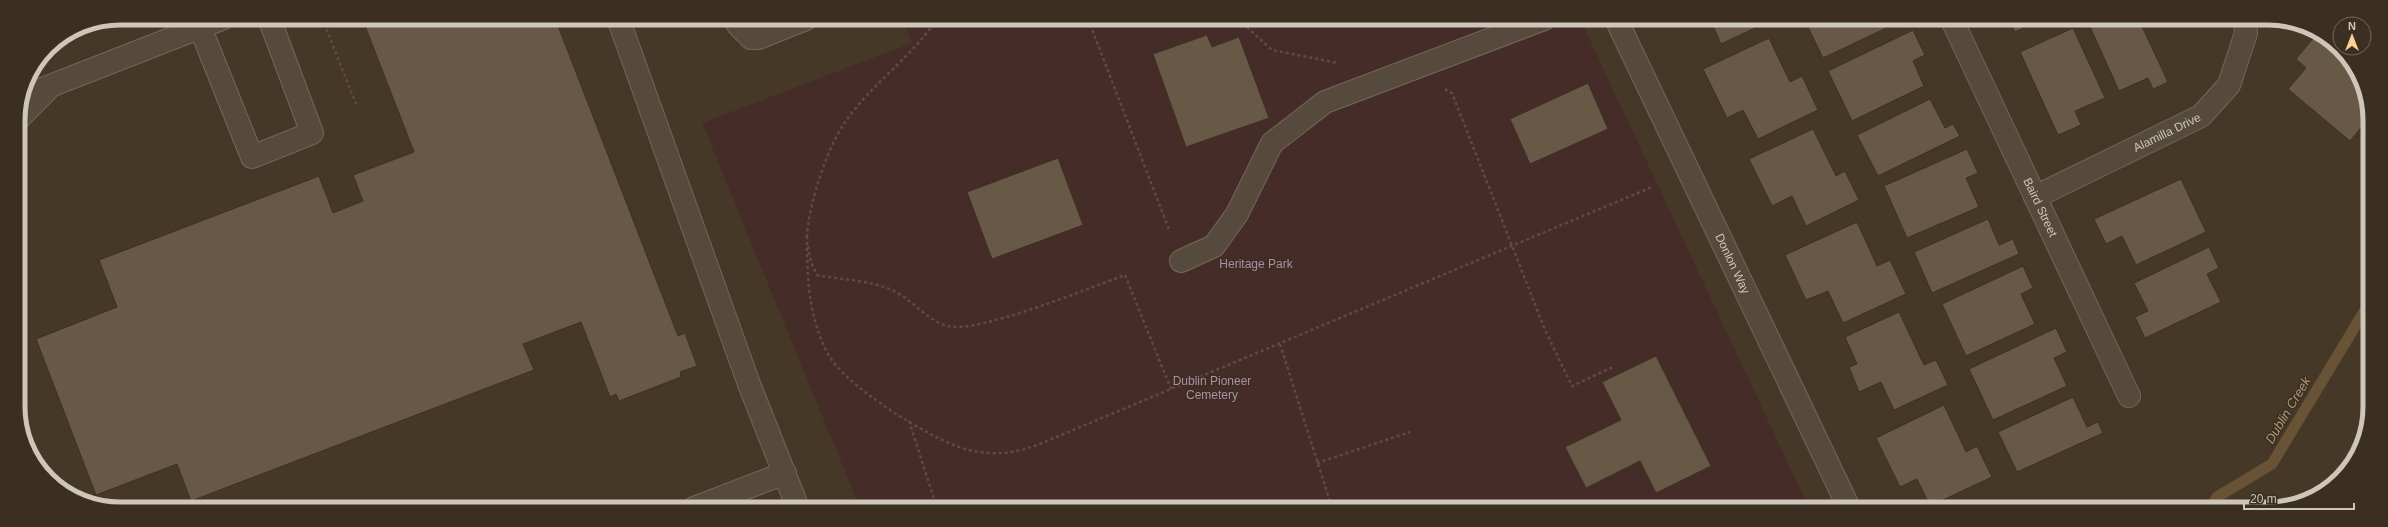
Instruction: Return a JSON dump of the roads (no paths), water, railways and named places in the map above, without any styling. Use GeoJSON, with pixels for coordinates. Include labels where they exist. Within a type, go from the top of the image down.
{"type":"FeatureCollection","features":[{"type":"Feature","properties":{"kind":"street"},"geometry":{"type":"LineString","coordinates":[[29,94],[205,25]]}},
{"type":"Feature","properties":{"kind":"street"},"geometry":{"type":"LineString","coordinates":[[200,27],[252,157],[312,133],[272,25]]}},
{"type":"Feature","properties":{"kind":"street"},"geometry":{"type":"LineString","coordinates":[[621,25],[749,384],[796,502]]}},
{"type":"Feature","properties":{"kind":"street"},"geometry":{"type":"LineString","coordinates":[[738,25],[750,38],[758,38],[791,25]]}},
{"type":"Feature","properties":{"kind":"street"},"geometry":{"type":"LineString","coordinates":[[1181,261],[1214,246],[1237,214],[1272,143],[1324,102],[1403,74],[1529,25]]}},
{"type":"Feature","properties":{"kind":"street","name":"Donlon Way"},"geometry":{"type":"LineString","coordinates":[[1619,25],[1846,502]]}},
{"type":"Feature","properties":{"kind":"street","name":"Baird Street"},"geometry":{"type":"LineString","coordinates":[[1954,25],[2129,396]]}},
{"type":"Feature","properties":{"kind":"street","name":"Alamilla Drive"},"geometry":{"type":"LineString","coordinates":[[2035,197],[2201,116],[2229,85],[2246,33],[2245,25]]}},
{"type":"Feature","properties":{"kind":"street"},"geometry":{"type":"LineString","coordinates":[[25,111],[51,85]]}},
{"type":"Feature","properties":{"kind":"street"},"geometry":{"type":"LineString","coordinates":[[710,502],[785,473]]}},
{"type":"Feature","properties":{"kind":"waterway","name":"Dublin Creek"},"geometry":{"type":"LineString","coordinates":[[2214,502],[2217,497],[2272,464],[2363,313]]}},
{"type":"Feature","properties":{"kind":"park label","name":"Heritage Park"},"geometry":{"type":"Point","coordinates":[1256,264]}},
{"type":"Feature","properties":{"kind":"park label","name":"Dublin Pioneer Cemetery"},"geometry":{"type":"Point","coordinates":[1212,388]}}]}
